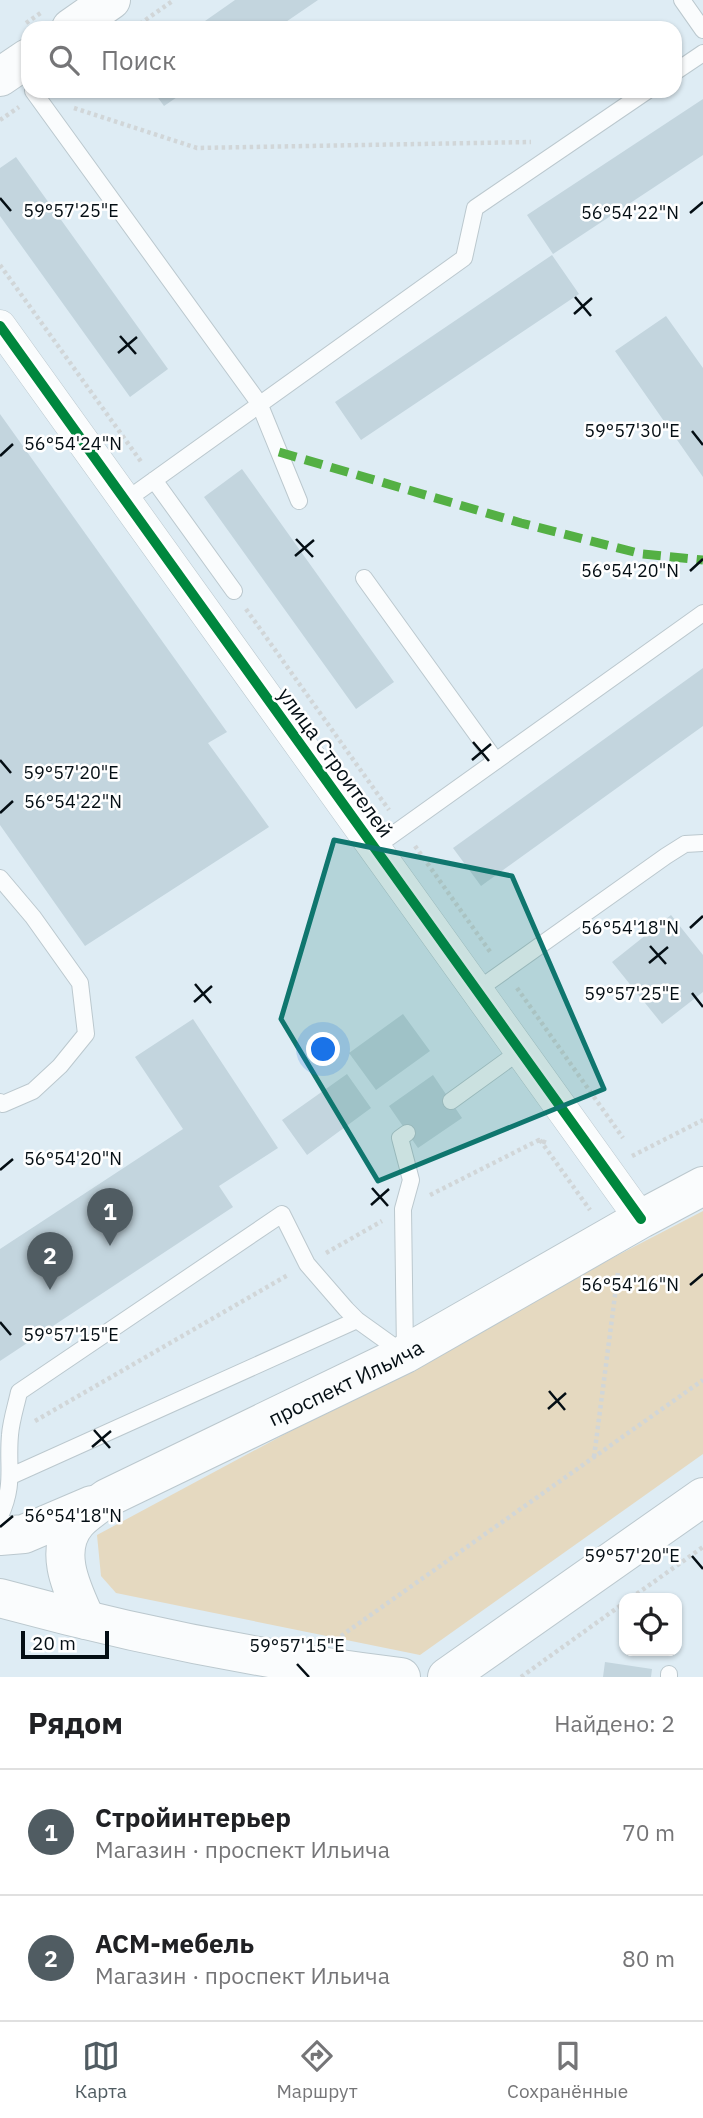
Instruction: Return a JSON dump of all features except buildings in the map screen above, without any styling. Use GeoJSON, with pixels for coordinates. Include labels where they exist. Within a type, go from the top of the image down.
{"type":"FeatureCollection","features":[{"type":"Feature","properties":{"kind":"main road"},"geometry":{"type":"LineString","coordinates":[[60,18],[111,0]]}},
{"type":"Feature","properties":{"kind":"main road","name":"проспект Ильича"},"geometry":{"type":"LineString","coordinates":[[86,1620],[72,1589],[65,1563],[67,1543],[76,1522],[107,1498],[405,1354],[703,1186]]}},
{"type":"Feature","properties":{"kind":"main road"},"geometry":{"type":"LineString","coordinates":[[447,1677],[703,1497]]}},
{"type":"Feature","properties":{"kind":"main road"},"geometry":{"type":"LineString","coordinates":[[0,1536],[23,1534],[107,1498]]}},
{"type":"Feature","properties":{"kind":"main road"},"geometry":{"type":"LineString","coordinates":[[0,1598],[237,1664],[300,1664],[401,1677]]}},
{"type":"Feature","properties":{"kind":"street","name":"улица Строителей"},"geometry":{"type":"LineString","coordinates":[[0,326],[601,1163],[625,1228]]}},
{"type":"Feature","properties":{"kind":"lane"},"geometry":{"type":"LineString","coordinates":[[682,0],[703,30]]}},
{"type":"Feature","properties":{"kind":"lane"},"geometry":{"type":"LineString","coordinates":[[682,67],[703,53]]}},
{"type":"Feature","properties":{"kind":"lane"},"geometry":{"type":"LineString","coordinates":[[42,98],[259,403],[299,501]]}},
{"type":"Feature","properties":{"kind":"lane"},"geometry":{"type":"LineString","coordinates":[[125,501],[464,258],[475,208],[637,98]]}},
{"type":"Feature","properties":{"kind":"lane"},"geometry":{"type":"LineString","coordinates":[[154,480],[233,591]]}},
{"type":"Feature","properties":{"kind":"lane"},"geometry":{"type":"LineString","coordinates":[[364,578],[496,761]]}},
{"type":"Feature","properties":{"kind":"lane"},"geometry":{"type":"LineString","coordinates":[[374,848],[703,613]]}},
{"type":"Feature","properties":{"kind":"lane"},"geometry":{"type":"LineString","coordinates":[[477,991],[685,844],[703,843]]}},
{"type":"Feature","properties":{"kind":"lane"},"geometry":{"type":"LineString","coordinates":[[0,878],[33,917],[80,983],[86,1034],[60,1066],[33,1091],[3,1104],[0,1102]]}},
{"type":"Feature","properties":{"kind":"lane"},"geometry":{"type":"LineString","coordinates":[[451,1101],[520,1051]]}},
{"type":"Feature","properties":{"kind":"lane"},"geometry":{"type":"LineString","coordinates":[[405,1354],[403,1209],[411,1180],[400,1138],[408,1133]]}},
{"type":"Feature","properties":{"kind":"lane"},"geometry":{"type":"LineString","coordinates":[[0,1516],[8,1500],[11,1476],[10,1436],[19,1392],[282,1214],[307,1264],[357,1320],[405,1354]]}},
{"type":"Feature","properties":{"kind":"lane"},"geometry":{"type":"LineString","coordinates":[[11,1476],[357,1320]]}},
{"type":"Feature","properties":{"kind":"path"},"geometry":{"type":"LineString","coordinates":[[144,21],[174,0]]}},
{"type":"Feature","properties":{"kind":"path"},"geometry":{"type":"LineString","coordinates":[[84,98],[197,148],[573,141]]}},
{"type":"Feature","properties":{"kind":"path"},"geometry":{"type":"LineString","coordinates":[[0,265],[154,480]]}},
{"type":"Feature","properties":{"kind":"path"},"geometry":{"type":"LineString","coordinates":[[254,621],[636,1155]]}},
{"type":"Feature","properties":{"kind":"path"},"geometry":{"type":"LineString","coordinates":[[601,1163],[636,1155],[703,1120]]}},
{"type":"Feature","properties":{"kind":"path"},"geometry":{"type":"LineString","coordinates":[[539,1140],[625,1228],[594,1457]]}},
{"type":"Feature","properties":{"kind":"path"},"geometry":{"type":"LineString","coordinates":[[10,1436],[403,1209],[539,1140],[551,1144]]}},
{"type":"Feature","properties":{"kind":"path"},"geometry":{"type":"LineString","coordinates":[[300,1664],[703,1380]]}},
{"type":"Feature","properties":{"kind":"path"},"geometry":{"type":"LineString","coordinates":[[638,1593],[703,1547]]}},
{"type":"Feature","properties":{"kind":"path"},"geometry":{"type":"LineString","coordinates":[[521,1677],[619,1607]]}},
{"type":"Feature","properties":{"kind":"highlighted area"},"geometry":{"type":"Polygon","coordinates":[[[334,840],[512,876],[604,1089],[378,1181],[281,1019],[334,840]]]}},
{"type":"Feature","properties":{"kind":"shaded area"},"geometry":{"type":"Polygon","coordinates":[[[703,1211],[703,1454],[420,1655],[116,1593],[101,1576],[97,1535],[703,1211]]]}},
{"type":"Feature","properties":{"kind":"marked path"},"geometry":{"type":"LineString","coordinates":[[279,452],[521,523],[642,554],[703,560]]}},
{"type":"Feature","properties":{"kind":"cycle path"},"geometry":{"type":"LineString","coordinates":[[0,326],[641,1219]]}},
{"type":"Feature","properties":{"kind":"place","name":"Стройинтерьер"},"geometry":{"type":"Point","coordinates":[110,1246]}},
{"type":"Feature","properties":{"kind":"place","name":"АСМ-мебель"},"geometry":{"type":"Point","coordinates":[50,1290]}}]}
